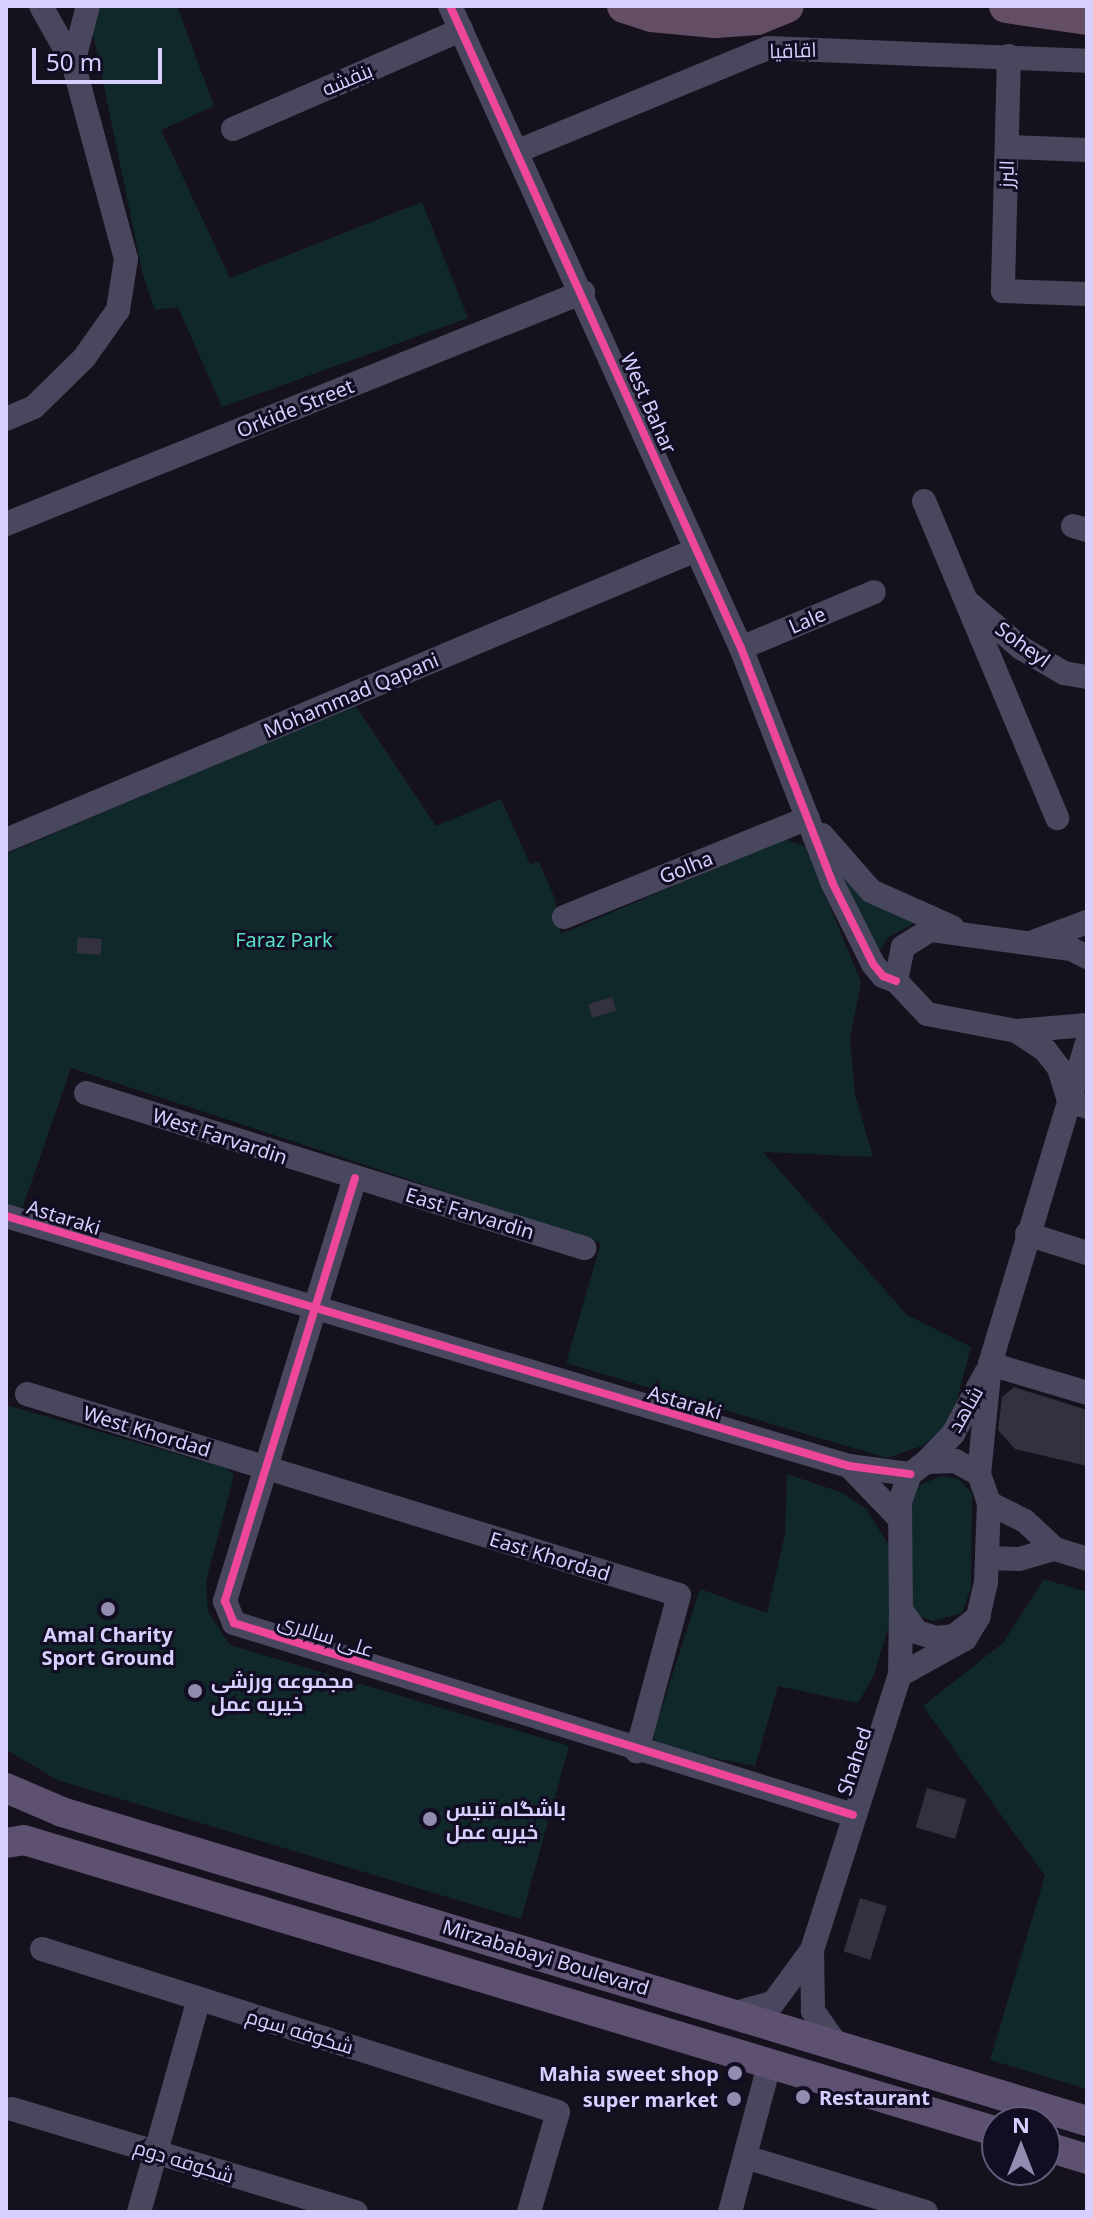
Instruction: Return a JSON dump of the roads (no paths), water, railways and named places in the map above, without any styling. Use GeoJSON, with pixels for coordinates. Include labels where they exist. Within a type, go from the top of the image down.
{"type":"FeatureCollection","features":[{"type":"Feature","properties":{"kind":"highway"},"geometry":{"type":"LineString","coordinates":[[624,6],[651,15],[715,21],[757,18],[787,6]]}},
{"type":"Feature","properties":{"kind":"highway"},"geometry":{"type":"LineString","coordinates":[[1006,6],[1087,18]]}},
{"type":"Feature","properties":{"kind":"main road","name":"Mirzababayi Boulevard"},"geometry":{"type":"LineString","coordinates":[[6,1791],[62,1812],[1087,2121]]}},
{"type":"Feature","properties":{"kind":"main road","name":"Mirzababayi Boulevard"},"geometry":{"type":"LineString","coordinates":[[12,1840],[981,2127]]}},
{"type":"Feature","properties":{"kind":"main road"},"geometry":{"type":"LineString","coordinates":[[1061,2151],[1087,2159]]}},
{"type":"Feature","properties":{"kind":"street"},"geometry":{"type":"LineString","coordinates":[[6,419],[34,407],[84,358],[118,310],[126,259],[73,63],[41,6]]}},
{"type":"Feature","properties":{"kind":"street"},"geometry":{"type":"LineString","coordinates":[[73,63],[88,6]]}},
{"type":"Feature","properties":{"kind":"street","name":"West Bahar"},"geometry":{"type":"LineString","coordinates":[[450,6],[583,292],[741,648],[808,818],[867,954],[883,976],[896,981],[927,1014],[1016,1031]]}},
{"type":"Feature","properties":{"kind":"street","name":"بنفشه"},"geometry":{"type":"LineString","coordinates":[[233,129],[461,30]]}},
{"type":"Feature","properties":{"kind":"street","name":"اقاقیا"},"geometry":{"type":"LineString","coordinates":[[518,151],[768,48],[1087,61]]}},
{"type":"Feature","properties":{"kind":"street","name":"البرز"},"geometry":{"type":"LineString","coordinates":[[1009,56],[1003,291],[1087,294]]}},
{"type":"Feature","properties":{"kind":"street"},"geometry":{"type":"LineString","coordinates":[[1007,147],[1087,150]]}},
{"type":"Feature","properties":{"kind":"street","name":"Orkide Street"},"geometry":{"type":"LineString","coordinates":[[6,524],[583,292]]}},
{"type":"Feature","properties":{"kind":"street"},"geometry":{"type":"LineString","coordinates":[[924,501],[1057,818]]}},
{"type":"Feature","properties":{"kind":"street","name":"Mohammad Qapani"},"geometry":{"type":"LineString","coordinates":[[6,840],[696,550]]}},
{"type":"Feature","properties":{"kind":"street","name":"Lale"},"geometry":{"type":"LineString","coordinates":[[741,648],[874,592]]}},
{"type":"Feature","properties":{"kind":"street","name":"Soheyl"},"geometry":{"type":"LineString","coordinates":[[965,599],[1021,648],[1064,673],[1087,677]]}},
{"type":"Feature","properties":{"kind":"street"},"geometry":{"type":"LineString","coordinates":[[808,818],[871,891],[965,933]]}},
{"type":"Feature","properties":{"kind":"street","name":"Golha"},"geometry":{"type":"LineString","coordinates":[[564,917],[808,818]]}},
{"type":"Feature","properties":{"kind":"street"},"geometry":{"type":"LineString","coordinates":[[1033,942],[1087,922]]}},
{"type":"Feature","properties":{"kind":"street"},"geometry":{"type":"LineString","coordinates":[[896,981],[903,947],[930,930],[1033,942],[1082,953]]}},
{"type":"Feature","properties":{"kind":"street"},"geometry":{"type":"LineString","coordinates":[[1016,1031],[1087,1025]]}},
{"type":"Feature","properties":{"kind":"street"},"geometry":{"type":"LineString","coordinates":[[1016,1031],[1045,1050],[1059,1068],[1078,1104]]}},
{"type":"Feature","properties":{"kind":"street"},"geometry":{"type":"LineString","coordinates":[[1087,1043],[1078,1104],[1027,1234],[990,1364],[1087,1393]]}},
{"type":"Feature","properties":{"kind":"street","name":"West Farvardin"},"geometry":{"type":"LineString","coordinates":[[86,1093],[355,1178]]}},
{"type":"Feature","properties":{"kind":"street","name":"East Farvardin"},"geometry":{"type":"LineString","coordinates":[[355,1178],[584,1248]]}},
{"type":"Feature","properties":{"kind":"street","name":"علی سالاری"},"geometry":{"type":"LineString","coordinates":[[355,1178],[225,1601],[234,1623],[637,1751],[853,1815]]}},
{"type":"Feature","properties":{"kind":"street","name":"Astaraki"},"geometry":{"type":"LineString","coordinates":[[6,1216],[316,1312],[849,1466],[918,1468],[956,1461],[979,1474]]}},
{"type":"Feature","properties":{"kind":"street"},"geometry":{"type":"LineString","coordinates":[[1027,1234],[1087,1253]]}},
{"type":"Feature","properties":{"kind":"street","name":"شاهد"},"geometry":{"type":"LineString","coordinates":[[918,1468],[953,1434],[990,1364]]}},
{"type":"Feature","properties":{"kind":"street","name":"شاهد"},"geometry":{"type":"LineString","coordinates":[[979,1474],[990,1364]]}},
{"type":"Feature","properties":{"kind":"street","name":"West Khordad"},"geometry":{"type":"LineString","coordinates":[[27,1394],[268,1468]]}},
{"type":"Feature","properties":{"kind":"street"},"geometry":{"type":"LineString","coordinates":[[849,1466],[899,1518]]}},
{"type":"Feature","properties":{"kind":"street","name":"East Khordad"},"geometry":{"type":"LineString","coordinates":[[268,1468],[679,1595],[637,1751]]}},
{"type":"Feature","properties":{"kind":"street","name":"Shahed"},"geometry":{"type":"LineString","coordinates":[[837,2045],[813,2011],[812,1950],[900,1675],[899,1518],[918,1468]]}},
{"type":"Feature","properties":{"kind":"street"},"geometry":{"type":"LineString","coordinates":[[900,1675],[965,1639],[978,1617],[988,1558],[989,1503],[979,1474]]}},
{"type":"Feature","properties":{"kind":"street"},"geometry":{"type":"LineString","coordinates":[[989,1503],[1025,1521],[1055,1549],[1087,1559]]}},
{"type":"Feature","properties":{"kind":"street"},"geometry":{"type":"LineString","coordinates":[[988,1558],[1019,1559],[1055,1549]]}},
{"type":"Feature","properties":{"kind":"street"},"geometry":{"type":"LineString","coordinates":[[901,1610],[917,1632],[936,1638],[954,1636],[978,1617]]}},
{"type":"Feature","properties":{"kind":"street","name":"شکوفه سوم"},"geometry":{"type":"LineString","coordinates":[[42,1949],[558,2112],[529,2212]]}},
{"type":"Feature","properties":{"kind":"street","name":"Shahed"},"geometry":{"type":"LineString","coordinates":[[735,2013],[773,2003],[812,1950]]}},
{"type":"Feature","properties":{"kind":"street"},"geometry":{"type":"LineString","coordinates":[[139,2212],[199,1999]]}},
{"type":"Feature","properties":{"kind":"street"},"geometry":{"type":"LineString","coordinates":[[730,2212],[769,2065]]}},
{"type":"Feature","properties":{"kind":"street","name":"شکوفه دوم"},"geometry":{"type":"LineString","coordinates":[[12,2109],[356,2212]]}},
{"type":"Feature","properties":{"kind":"street"},"geometry":{"type":"LineString","coordinates":[[745,2157],[926,2212]]}},
{"type":"Feature","properties":{"kind":"place","name":"Amal Charity Sport Ground"},"geometry":{"type":"Point","coordinates":[108,1609]}},
{"type":"Feature","properties":{"kind":"place","name":"مجموعه ورزشی خیریه عمل"},"geometry":{"type":"Point","coordinates":[195,1691]}},
{"type":"Feature","properties":{"kind":"place","name":"باشگاه تنیس خیریه عمل"},"geometry":{"type":"Point","coordinates":[430,1819]}},
{"type":"Feature","properties":{"kind":"place","name":"Mahia sweet shop"},"geometry":{"type":"Point","coordinates":[735,2073]}},
{"type":"Feature","properties":{"kind":"place","name":"Restaurant"},"geometry":{"type":"Point","coordinates":[803,2097]}},
{"type":"Feature","properties":{"kind":"place","name":"super market"},"geometry":{"type":"Point","coordinates":[734,2099]}},
{"type":"Feature","properties":{"kind":"park label","name":"Faraz Park"},"geometry":{"type":"Point","coordinates":[284,939]}}]}
